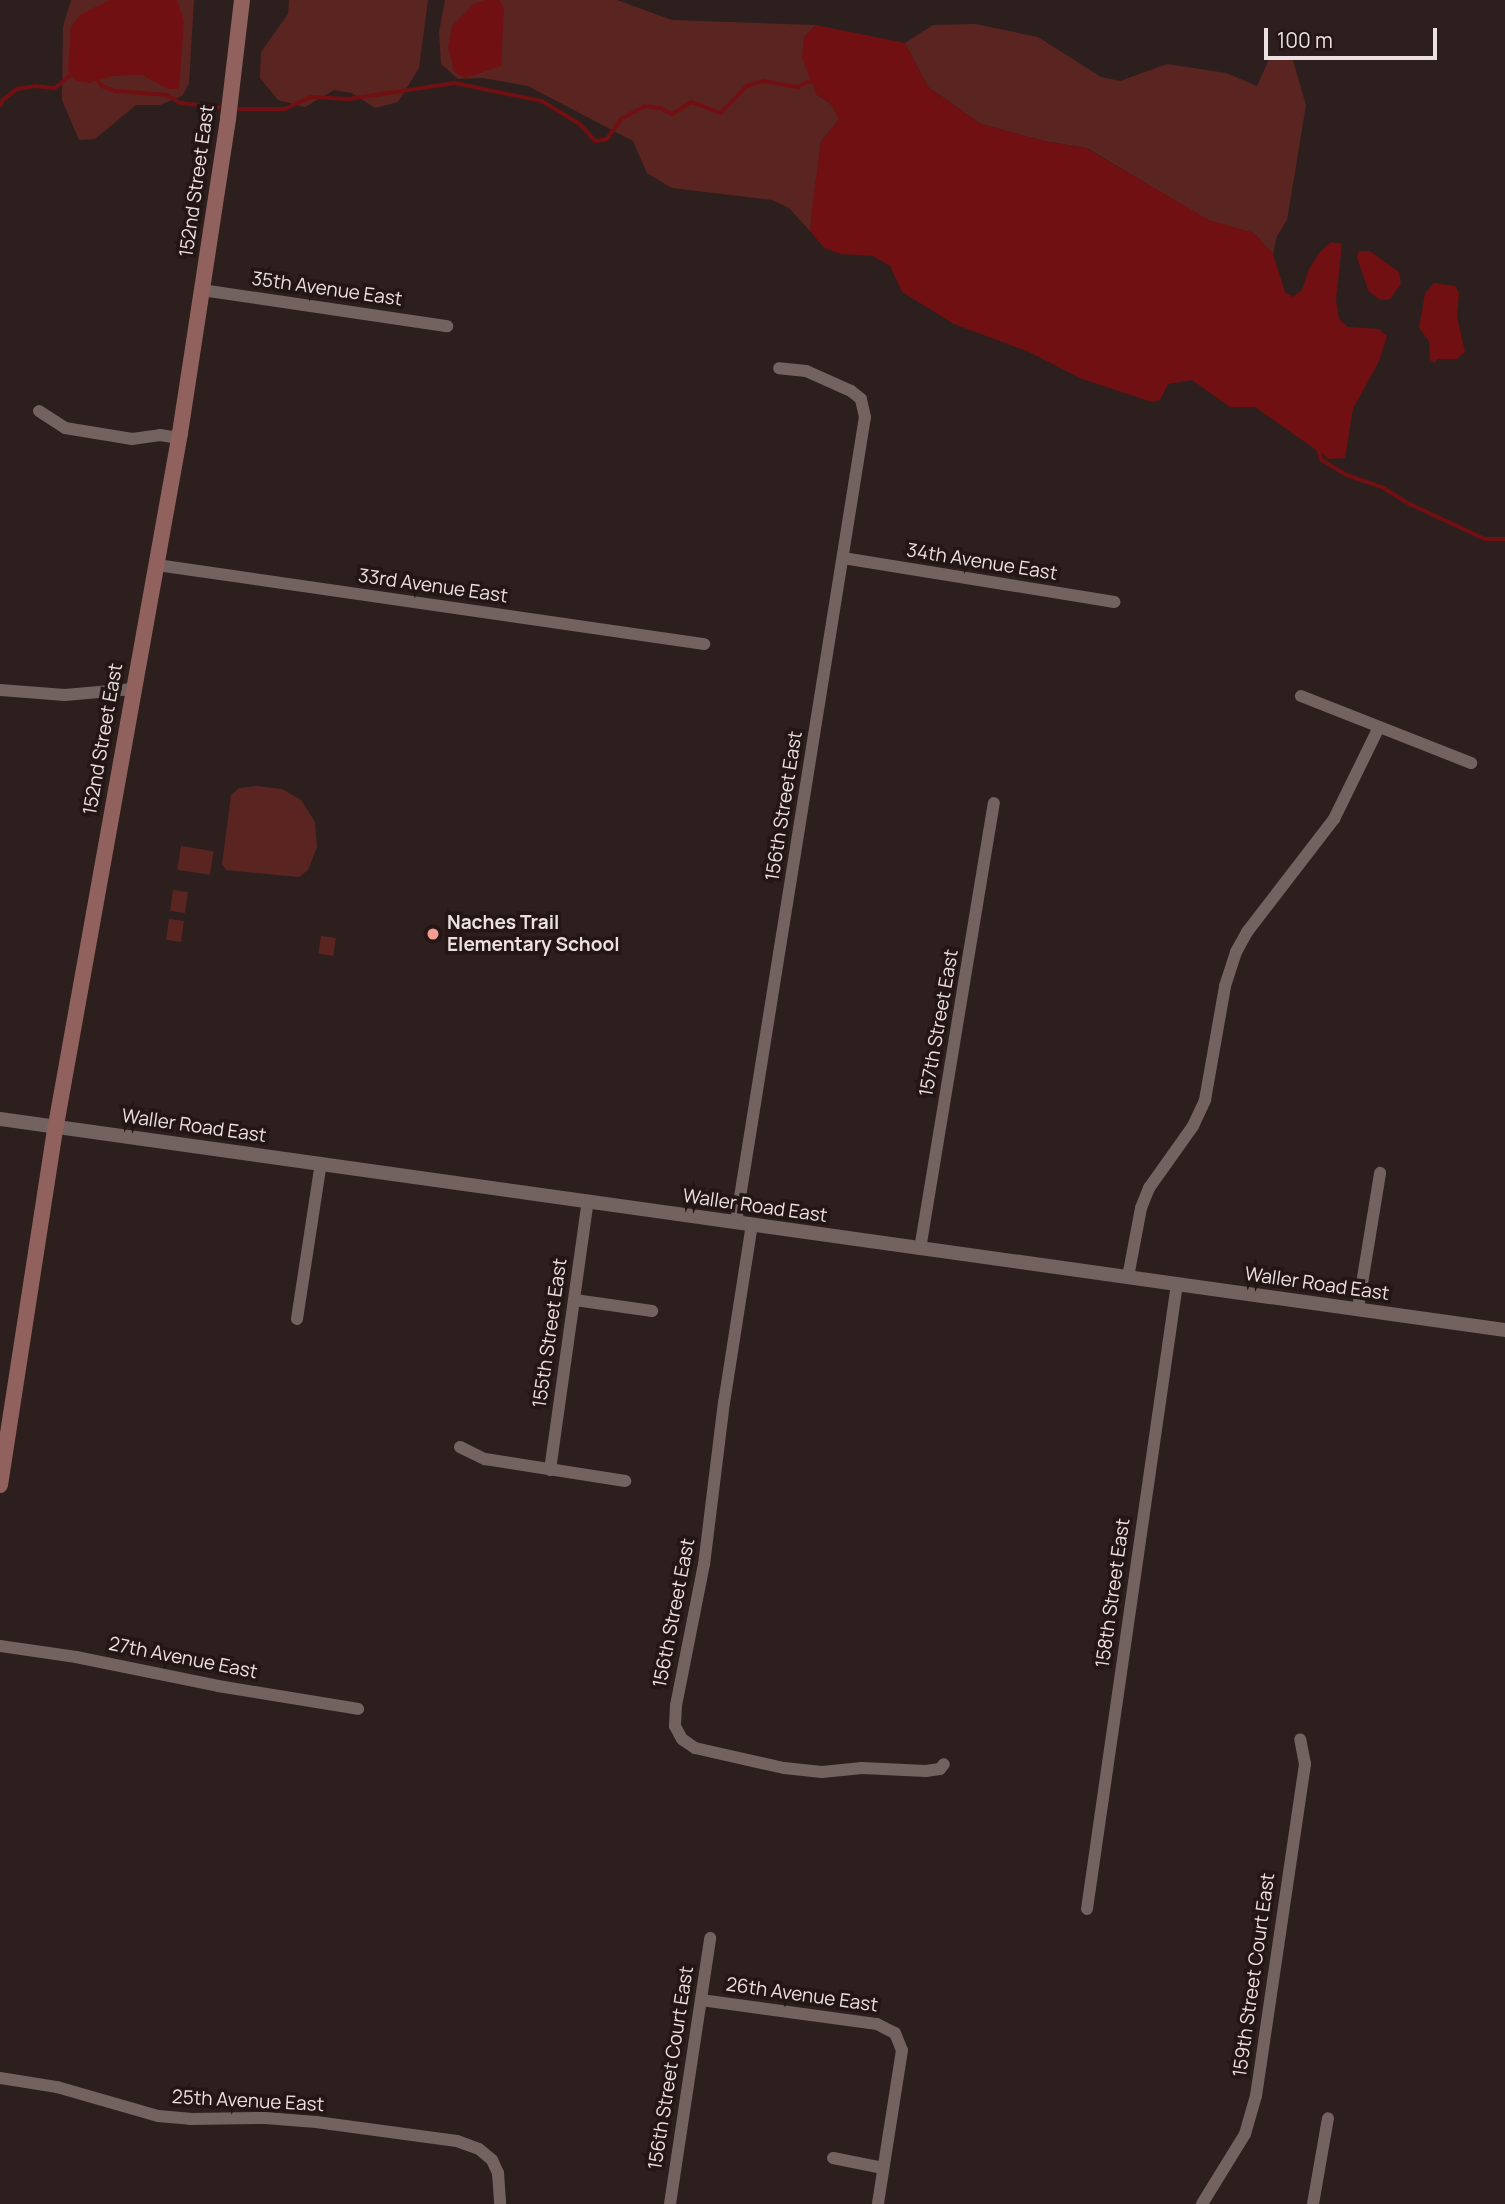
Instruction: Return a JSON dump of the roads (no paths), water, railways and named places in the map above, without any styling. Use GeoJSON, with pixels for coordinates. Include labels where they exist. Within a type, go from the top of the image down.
{"type":"FeatureCollection","features":[{"type":"Feature","properties":{"kind":"main road","name":"152nd Street East"},"geometry":{"type":"LineString","coordinates":[[0,1485],[56,1125],[179,438],[242,0]]}},
{"type":"Feature","properties":{"kind":"street","name":"35th Avenue East"},"geometry":{"type":"LineString","coordinates":[[202,290],[447,326]]}},
{"type":"Feature","properties":{"kind":"street","name":"156th Street East"},"geometry":{"type":"LineString","coordinates":[[736,1222],[865,416],[859,397],[829,379],[806,371],[779,368]]}},
{"type":"Feature","properties":{"kind":"street"},"geometry":{"type":"LineString","coordinates":[[39,411],[65,428],[132,439],[160,435],[179,438]]}},
{"type":"Feature","properties":{"kind":"street","name":"34th Avenue East"},"geometry":{"type":"LineString","coordinates":[[843,558],[1114,602]]}},
{"type":"Feature","properties":{"kind":"street","name":"33rd Avenue East"},"geometry":{"type":"LineString","coordinates":[[157,565],[704,644]]}},
{"type":"Feature","properties":{"kind":"street"},"geometry":{"type":"LineString","coordinates":[[0,690],[65,695],[133,689]]}},
{"type":"Feature","properties":{"kind":"street"},"geometry":{"type":"LineString","coordinates":[[1301,696],[1471,763]]}},
{"type":"Feature","properties":{"kind":"street"},"geometry":{"type":"LineString","coordinates":[[1128,1277],[1141,1208],[1149,1188],[1193,1126],[1205,1100],[1225,986],[1236,952],[1247,932],[1334,819],[1379,727]]}},
{"type":"Feature","properties":{"kind":"street","name":"157th Street East"},"geometry":{"type":"LineString","coordinates":[[920,1249],[994,803]]}},
{"type":"Feature","properties":{"kind":"street","name":"Waller Road East"},"geometry":{"type":"LineString","coordinates":[[0,1119],[1505,1330]]}},
{"type":"Feature","properties":{"kind":"street"},"geometry":{"type":"LineString","coordinates":[[297,1319],[321,1163]]}},
{"type":"Feature","properties":{"kind":"street"},"geometry":{"type":"LineString","coordinates":[[1358,1308],[1380,1172]]}},
{"type":"Feature","properties":{"kind":"street","name":"155th Street East"},"geometry":{"type":"LineString","coordinates":[[550,1470],[588,1201]]}},
{"type":"Feature","properties":{"kind":"street","name":"156th Street East"},"geometry":{"type":"LineString","coordinates":[[752,1224],[724,1402],[704,1564],[676,1706],[675,1726],[682,1740],[695,1748],[785,1768],[822,1772],[862,1768],[926,1771],[940,1769],[944,1764]]}},
{"type":"Feature","properties":{"kind":"street","name":"158th Street East"},"geometry":{"type":"LineString","coordinates":[[1087,1909],[1177,1283]]}},
{"type":"Feature","properties":{"kind":"street"},"geometry":{"type":"LineString","coordinates":[[575,1300],[652,1311]]}},
{"type":"Feature","properties":{"kind":"street"},"geometry":{"type":"LineString","coordinates":[[460,1447],[485,1460],[625,1481]]}},
{"type":"Feature","properties":{"kind":"street","name":"27th Avenue East"},"geometry":{"type":"LineString","coordinates":[[0,1646],[76,1657],[218,1686],[358,1709]]}},
{"type":"Feature","properties":{"kind":"street","name":"159th Street Court East"},"geometry":{"type":"LineString","coordinates":[[1202,2204],[1236,2152],[1254,2104],[1305,1765],[1300,1739]]}},
{"type":"Feature","properties":{"kind":"street","name":"156th Street Court East"},"geometry":{"type":"LineString","coordinates":[[670,2204],[710,1938]]}},
{"type":"Feature","properties":{"kind":"street","name":"26th Avenue East"},"geometry":{"type":"LineString","coordinates":[[701,2000],[877,2024],[895,2033],[902,2050],[883,2168]]}},
{"type":"Feature","properties":{"kind":"street","name":"25th Avenue East"},"geometry":{"type":"LineString","coordinates":[[0,2078],[57,2087],[158,2116],[316,2122],[457,2141],[479,2149],[492,2160],[498,2173],[500,2204]]}},
{"type":"Feature","properties":{"kind":"street"},"geometry":{"type":"LineString","coordinates":[[1313,2204],[1328,2118]]}},
{"type":"Feature","properties":{"kind":"street"},"geometry":{"type":"LineString","coordinates":[[833,2158],[883,2168],[878,2204]]}},
{"type":"Feature","properties":{"kind":"waterway"},"geometry":{"type":"LineString","coordinates":[[0,106],[3,100],[17,89],[35,86],[55,88],[75,72]]}},
{"type":"Feature","properties":{"kind":"waterway"},"geometry":{"type":"LineString","coordinates":[[96,78],[102,86],[116,91],[168,95],[180,103],[219,107]]}},
{"type":"Feature","properties":{"kind":"waterway"},"geometry":{"type":"LineString","coordinates":[[239,109],[285,109],[311,97],[349,99],[455,83],[542,101],[580,124],[596,141],[607,139],[621,119],[645,106],[661,108],[672,114],[691,102],[721,113],[747,86],[763,81],[798,87],[814,82]]}},
{"type":"Feature","properties":{"kind":"waterway"},"geometry":{"type":"LineString","coordinates":[[1318,448],[1322,460],[1347,475],[1384,488],[1410,504],[1485,539],[1505,539]]}},
{"type":"Feature","properties":{"kind":"place","name":"Naches Trail Elementary School"},"geometry":{"type":"Point","coordinates":[433,934]}}]}
